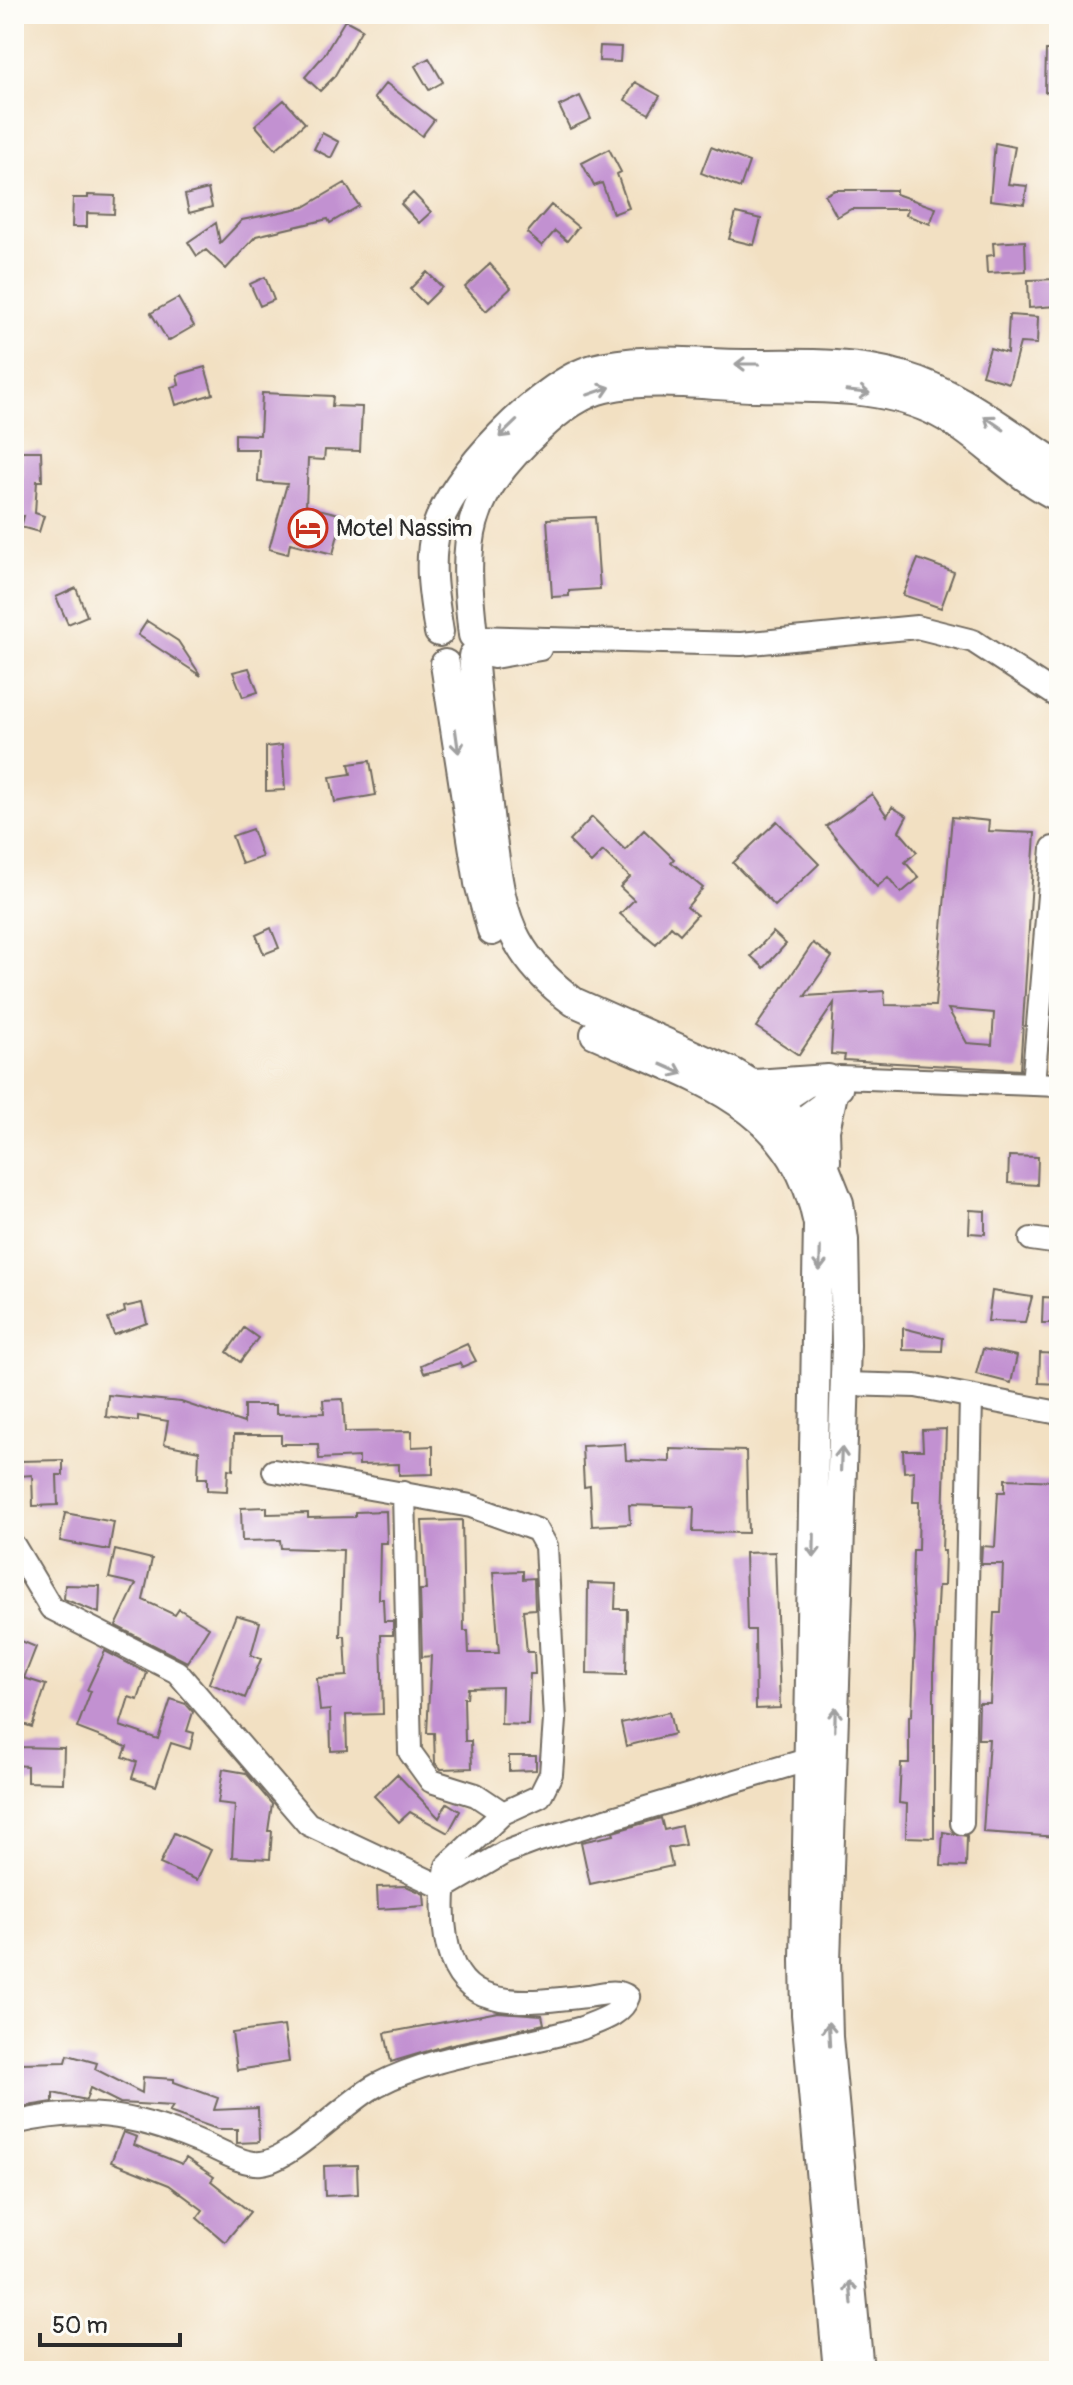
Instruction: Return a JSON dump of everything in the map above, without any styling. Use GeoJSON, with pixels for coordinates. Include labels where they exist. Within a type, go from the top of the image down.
{"type":"FeatureCollection","features":[{"type":"Feature","properties":{"kind":"main road"},"geometry":{"type":"LineString","coordinates":[[827,1166],[779,1119],[580,1027],[542,1001],[500,948],[483,906],[445,664],[434,650],[439,632],[432,560],[437,527],[444,509],[506,429],[563,383],[596,368],[676,362],[793,364],[901,375],[950,395],[1059,466]]}},
{"type":"Feature","properties":{"kind":"main road"},"geometry":{"type":"LineString","coordinates":[[838,2371],[806,2014],[844,1384],[844,1240],[839,1203],[827,1166],[825,1130],[831,1086],[755,1084],[584,1008],[557,989],[527,957],[507,918],[501,897],[483,775],[473,645],[468,548],[470,527],[482,497],[498,471],[571,403],[602,388],[677,385],[804,388],[889,395],[930,409],[1012,469],[1059,497]]}},
{"type":"Feature","properties":{"kind":"main road"},"geometry":{"type":"LineString","coordinates":[[439,632],[456,625],[473,645]]}},
{"type":"Feature","properties":{"kind":"main road"},"geometry":{"type":"LineString","coordinates":[[445,664],[463,665],[473,645]]}},
{"type":"Feature","properties":{"kind":"main road"},"geometry":{"type":"LineString","coordinates":[[755,1084],[779,1119],[807,1182],[820,1245],[822,1759],[828,2037],[859,2371]]}},
{"type":"Feature","properties":{"kind":"street"},"geometry":{"type":"LineString","coordinates":[[473,645],[500,657],[601,641],[741,644],[917,627],[973,641],[1059,697]]}},
{"type":"Feature","properties":{"kind":"street"},"geometry":{"type":"LineString","coordinates":[[1033,1084],[1053,848]]}},
{"type":"Feature","properties":{"kind":"street"},"geometry":{"type":"LineString","coordinates":[[779,1119],[831,1086],[867,1077],[1059,1085]]}},
{"type":"Feature","properties":{"kind":"street"},"geometry":{"type":"LineString","coordinates":[[1031,1239],[1059,1243]]}},
{"type":"Feature","properties":{"kind":"street"},"geometry":{"type":"LineString","coordinates":[[844,1384],[916,1386],[1059,1413]]}},
{"type":"Feature","properties":{"kind":"street"},"geometry":{"type":"LineString","coordinates":[[962,1823],[971,1397]]}},
{"type":"Feature","properties":{"kind":"street"},"geometry":{"type":"LineString","coordinates":[[14,2123],[91,2112],[167,2128],[261,2163],[289,2150],[368,2090],[400,2074],[582,2028],[611,2016],[626,2003],[628,1997],[617,1992],[556,1999],[500,1999],[479,1992],[454,1963],[445,1927],[447,1866],[503,1813],[540,1796],[551,1774],[555,1720],[546,1546],[537,1530],[471,1506],[274,1471]]}},
{"type":"Feature","properties":{"kind":"street"},"geometry":{"type":"LineString","coordinates":[[404,1493],[410,1752],[431,1781],[476,1795],[503,1813]]}},
{"type":"Feature","properties":{"kind":"street"},"geometry":{"type":"LineString","coordinates":[[14,1546],[51,1608],[177,1672],[308,1824],[444,1888]]}},
{"type":"Feature","properties":{"kind":"street"},"geometry":{"type":"LineString","coordinates":[[444,1888],[504,1853],[536,1841],[822,1759]]}},
{"type":"Feature","properties":{"kind":"building"},"geometry":{"type":"Polygon","coordinates":[[[345,20],[362,29],[334,77],[320,91],[305,77],[324,55],[345,20]]]}},
{"type":"Feature","properties":{"kind":"building"},"geometry":{"type":"Polygon","coordinates":[[[600,46],[621,47],[620,62],[599,61],[600,46]]]}},
{"type":"Feature","properties":{"kind":"building"},"geometry":{"type":"Polygon","coordinates":[[[1046,50],[1059,50],[1059,93],[1045,92],[1046,50]]]}},
{"type":"Feature","properties":{"kind":"building"},"geometry":{"type":"Polygon","coordinates":[[[429,58],[443,82],[429,90],[415,66],[429,58]]]}},
{"type":"Feature","properties":{"kind":"building"},"geometry":{"type":"Polygon","coordinates":[[[635,82],[660,96],[649,114],[625,100],[635,82]]]}},
{"type":"Feature","properties":{"kind":"building"},"geometry":{"type":"Polygon","coordinates":[[[386,83],[434,120],[422,136],[374,98],[386,83]]]}},
{"type":"Feature","properties":{"kind":"building"},"geometry":{"type":"Polygon","coordinates":[[[580,96],[591,119],[570,129],[559,106],[580,96]]]}},
{"type":"Feature","properties":{"kind":"building"},"geometry":{"type":"Polygon","coordinates":[[[284,100],[305,123],[276,149],[255,125],[284,100]]]}},
{"type":"Feature","properties":{"kind":"building"},"geometry":{"type":"Polygon","coordinates":[[[322,133],[339,142],[331,158],[314,149],[322,133]]]}},
{"type":"Feature","properties":{"kind":"building"},"geometry":{"type":"Polygon","coordinates":[[[995,143],[1015,147],[1008,184],[1027,186],[1024,204],[990,200],[995,143]]]}},
{"type":"Feature","properties":{"kind":"building"},"geometry":{"type":"Polygon","coordinates":[[[711,147],[749,162],[740,188],[701,173],[711,147]]]}},
{"type":"Feature","properties":{"kind":"building"},"geometry":{"type":"Polygon","coordinates":[[[609,149],[621,172],[617,174],[629,208],[613,214],[602,183],[594,186],[582,163],[609,149]]]}},
{"type":"Feature","properties":{"kind":"building"},"geometry":{"type":"Polygon","coordinates":[[[345,183],[359,206],[330,223],[328,219],[256,236],[226,269],[206,250],[197,256],[188,242],[216,223],[220,243],[242,220],[304,207],[345,183]]]}},
{"type":"Feature","properties":{"kind":"building"},"geometry":{"type":"Polygon","coordinates":[[[208,189],[212,207],[189,213],[185,195],[208,189]]]}},
{"type":"Feature","properties":{"kind":"building"},"geometry":{"type":"Polygon","coordinates":[[[835,190],[896,190],[896,194],[936,208],[930,224],[906,215],[908,209],[851,209],[837,217],[825,195],[835,190]]]}},
{"type":"Feature","properties":{"kind":"building"},"geometry":{"type":"Polygon","coordinates":[[[413,193],[431,212],[419,223],[401,204],[413,193]]]}},
{"type":"Feature","properties":{"kind":"building"},"geometry":{"type":"Polygon","coordinates":[[[88,195],[115,196],[114,214],[87,213],[87,227],[72,227],[73,198],[88,198],[88,195]]]}},
{"type":"Feature","properties":{"kind":"building"},"geometry":{"type":"Polygon","coordinates":[[[551,205],[578,227],[567,241],[555,231],[542,246],[527,233],[551,205]]]}},
{"type":"Feature","properties":{"kind":"building"},"geometry":{"type":"Polygon","coordinates":[[[736,213],[761,219],[754,245],[729,239],[736,213]]]}},
{"type":"Feature","properties":{"kind":"building"},"geometry":{"type":"Polygon","coordinates":[[[1025,241],[1026,271],[987,273],[986,256],[994,255],[993,243],[1025,241]]]}},
{"type":"Feature","properties":{"kind":"building"},"geometry":{"type":"Polygon","coordinates":[[[490,264],[511,288],[486,311],[465,287],[490,264]]]}},
{"type":"Feature","properties":{"kind":"building"},"geometry":{"type":"Polygon","coordinates":[[[427,272],[442,287],[425,304],[410,289],[427,272]]]}},
{"type":"Feature","properties":{"kind":"building"},"geometry":{"type":"Polygon","coordinates":[[[265,277],[274,300],[260,306],[250,284],[265,277]]]}},
{"type":"Feature","properties":{"kind":"building"},"geometry":{"type":"Polygon","coordinates":[[[1059,279],[1056,306],[1029,308],[1028,280],[1059,279]]]}},
{"type":"Feature","properties":{"kind":"building"},"geometry":{"type":"Polygon","coordinates":[[[178,298],[194,326],[168,341],[151,313],[178,298]]]}},
{"type":"Feature","properties":{"kind":"building"},"geometry":{"type":"Polygon","coordinates":[[[1009,315],[1038,317],[1037,344],[1020,343],[1009,383],[982,375],[990,348],[1007,353],[1009,315]]]}},
{"type":"Feature","properties":{"kind":"building"},"geometry":{"type":"Polygon","coordinates":[[[205,367],[213,394],[176,405],[171,387],[179,385],[177,375],[205,367]]]}},
{"type":"Feature","properties":{"kind":"building"},"geometry":{"type":"Polygon","coordinates":[[[262,393],[333,396],[332,406],[362,407],[360,451],[325,450],[324,460],[308,459],[306,506],[343,515],[333,554],[290,543],[288,554],[269,549],[287,484],[258,482],[259,449],[235,449],[235,434],[260,435],[262,393]]]}},
{"type":"Feature","properties":{"kind":"building"},"geometry":{"type":"Polygon","coordinates":[[[21,451],[41,451],[42,481],[37,481],[35,513],[44,516],[39,532],[21,527],[24,516],[14,517],[14,477],[22,476],[21,451]]]}},
{"type":"Feature","properties":{"kind":"building"},"geometry":{"type":"Polygon","coordinates":[[[595,517],[600,589],[569,591],[569,596],[552,597],[547,519],[595,517]]]}},
{"type":"Feature","properties":{"kind":"building"},"geometry":{"type":"Polygon","coordinates":[[[918,559],[954,572],[941,608],[903,595],[918,559]]]}},
{"type":"Feature","properties":{"kind":"building"},"geometry":{"type":"Polygon","coordinates":[[[76,588],[87,616],[68,624],[56,597],[76,588]]]}},
{"type":"Feature","properties":{"kind":"building"},"geometry":{"type":"Polygon","coordinates":[[[147,621],[178,641],[201,676],[138,635],[147,621]]]}},
{"type":"Feature","properties":{"kind":"building"},"geometry":{"type":"Polygon","coordinates":[[[249,668],[258,692],[243,697],[233,672],[249,668]]]}},
{"type":"Feature","properties":{"kind":"building"},"geometry":{"type":"Polygon","coordinates":[[[282,745],[285,790],[266,791],[266,747],[282,745]]]}},
{"type":"Feature","properties":{"kind":"building"},"geometry":{"type":"Polygon","coordinates":[[[370,761],[376,795],[335,802],[330,777],[351,774],[349,764],[370,761]]]}},
{"type":"Feature","properties":{"kind":"building"},"geometry":{"type":"Polygon","coordinates":[[[872,794],[887,816],[892,807],[907,816],[899,831],[917,852],[905,862],[919,878],[901,893],[888,877],[877,887],[826,826],[872,794]]]}},
{"type":"Feature","properties":{"kind":"building"},"geometry":{"type":"Polygon","coordinates":[[[592,817],[625,850],[644,830],[674,859],[671,862],[703,888],[687,907],[697,915],[680,934],[671,926],[656,944],[620,914],[634,900],[620,887],[630,877],[603,851],[591,863],[569,841],[592,817]]]}},
{"type":"Feature","properties":{"kind":"building"},"geometry":{"type":"Polygon","coordinates":[[[952,817],[989,821],[988,831],[1035,833],[1020,1070],[844,1060],[845,1055],[831,1054],[834,1003],[799,1055],[756,1027],[813,943],[832,957],[805,996],[884,991],[885,1005],[935,1006],[952,817]],[[948,1009],[967,1043],[992,1045],[994,1013],[948,1009]]]}},
{"type":"Feature","properties":{"kind":"building"},"geometry":{"type":"Polygon","coordinates":[[[777,821],[819,864],[775,906],[733,863],[777,821]]]}},
{"type":"Feature","properties":{"kind":"building"},"geometry":{"type":"Polygon","coordinates":[[[252,829],[262,857],[242,864],[232,836],[252,829]]]}},
{"type":"Feature","properties":{"kind":"building"},"geometry":{"type":"Polygon","coordinates":[[[271,928],[279,948],[264,954],[256,935],[271,928]]]}},
{"type":"Feature","properties":{"kind":"building"},"geometry":{"type":"Polygon","coordinates":[[[773,932],[786,944],[764,968],[751,956],[773,932]]]}},
{"type":"Feature","properties":{"kind":"building"},"geometry":{"type":"Polygon","coordinates":[[[1009,1156],[1038,1157],[1037,1185],[1008,1183],[1009,1156]]]}},
{"type":"Feature","properties":{"kind":"building"},"geometry":{"type":"Polygon","coordinates":[[[970,1210],[985,1211],[985,1234],[969,1233],[970,1210]]]}},
{"type":"Feature","properties":{"kind":"building"},"geometry":{"type":"Polygon","coordinates":[[[992,1291],[1032,1297],[1025,1322],[988,1321],[992,1291]]]}},
{"type":"Feature","properties":{"kind":"building"},"geometry":{"type":"Polygon","coordinates":[[[1043,1297],[1059,1298],[1059,1323],[1042,1323],[1043,1297]]]}},
{"type":"Feature","properties":{"kind":"building"},"geometry":{"type":"Polygon","coordinates":[[[142,1303],[147,1323],[114,1335],[108,1319],[125,1312],[124,1307],[142,1303]]]}},
{"type":"Feature","properties":{"kind":"building"},"geometry":{"type":"Polygon","coordinates":[[[244,1328],[258,1338],[240,1362],[227,1352],[244,1328]]]}},
{"type":"Feature","properties":{"kind":"building"},"geometry":{"type":"Polygon","coordinates":[[[903,1328],[943,1338],[942,1351],[903,1350],[903,1328]]]}},
{"type":"Feature","properties":{"kind":"building"},"geometry":{"type":"Polygon","coordinates":[[[467,1344],[476,1361],[462,1367],[460,1363],[424,1373],[421,1365],[467,1344]]]}},
{"type":"Feature","properties":{"kind":"building"},"geometry":{"type":"Polygon","coordinates":[[[983,1349],[1017,1356],[1011,1383],[976,1374],[983,1349]]]}},
{"type":"Feature","properties":{"kind":"building"},"geometry":{"type":"Polygon","coordinates":[[[1040,1353],[1059,1354],[1059,1384],[1039,1383],[1040,1353]]]}},
{"type":"Feature","properties":{"kind":"building"},"geometry":{"type":"Polygon","coordinates":[[[108,1395],[181,1402],[244,1423],[244,1405],[276,1405],[276,1414],[324,1413],[323,1400],[343,1399],[345,1432],[412,1431],[412,1447],[433,1446],[433,1474],[399,1475],[399,1464],[359,1465],[359,1457],[319,1459],[318,1444],[281,1444],[281,1435],[234,1435],[233,1470],[228,1469],[227,1491],[207,1490],[207,1478],[198,1478],[199,1451],[164,1444],[168,1421],[138,1416],[138,1421],[106,1417],[108,1395]]]}},
{"type":"Feature","properties":{"kind":"building"},"geometry":{"type":"Polygon","coordinates":[[[946,1429],[942,1551],[945,1551],[944,1586],[938,1586],[934,1666],[934,1838],[906,1837],[907,1804],[899,1803],[901,1763],[909,1763],[915,1638],[913,1550],[918,1550],[919,1502],[913,1502],[914,1471],[904,1472],[903,1450],[923,1450],[922,1430],[946,1429]]]}},
{"type":"Feature","properties":{"kind":"building"},"geometry":{"type":"Polygon","coordinates":[[[625,1444],[626,1460],[670,1462],[670,1449],[746,1451],[748,1533],[693,1532],[694,1507],[629,1505],[630,1524],[592,1526],[590,1486],[584,1487],[582,1446],[625,1444]]]}},
{"type":"Feature","properties":{"kind":"building"},"geometry":{"type":"Polygon","coordinates":[[[63,1460],[63,1475],[57,1475],[58,1505],[33,1506],[32,1475],[19,1476],[19,1461],[63,1460]]]}},
{"type":"Feature","properties":{"kind":"building"},"geometry":{"type":"Polygon","coordinates":[[[1005,1479],[1059,1481],[1059,1837],[983,1832],[989,1739],[978,1739],[979,1703],[990,1703],[994,1613],[1001,1613],[1003,1564],[981,1564],[982,1546],[995,1547],[998,1492],[1005,1492],[1005,1479]]]}},
{"type":"Feature","properties":{"kind":"building"},"geometry":{"type":"Polygon","coordinates":[[[267,1507],[267,1514],[308,1513],[308,1518],[355,1517],[355,1512],[386,1511],[387,1543],[380,1543],[379,1599],[383,1599],[384,1621],[393,1621],[393,1635],[381,1635],[383,1714],[346,1715],[347,1750],[331,1751],[330,1710],[320,1711],[317,1678],[347,1676],[345,1636],[340,1636],[343,1550],[281,1548],[280,1540],[242,1541],[241,1508],[267,1507]]]}},
{"type":"Feature","properties":{"kind":"building"},"geometry":{"type":"Polygon","coordinates":[[[65,1513],[114,1522],[109,1550],[60,1541],[65,1513]]]}},
{"type":"Feature","properties":{"kind":"building"},"geometry":{"type":"Polygon","coordinates":[[[462,1520],[464,1631],[468,1631],[469,1653],[499,1653],[493,1572],[523,1571],[523,1579],[534,1578],[535,1609],[523,1610],[527,1652],[534,1652],[535,1674],[530,1674],[528,1725],[501,1724],[502,1687],[468,1688],[467,1698],[464,1698],[465,1741],[471,1741],[472,1768],[441,1769],[435,1763],[434,1733],[427,1733],[431,1656],[422,1657],[420,1590],[426,1590],[422,1521],[462,1520]]]}},
{"type":"Feature","properties":{"kind":"building"},"geometry":{"type":"Polygon","coordinates":[[[115,1550],[152,1559],[143,1600],[175,1615],[179,1609],[209,1627],[187,1662],[116,1626],[136,1584],[109,1578],[115,1550]]]}},
{"type":"Feature","properties":{"kind":"building"},"geometry":{"type":"Polygon","coordinates":[[[775,1552],[780,1708],[756,1709],[755,1630],[747,1630],[745,1553],[775,1552]]]}},
{"type":"Feature","properties":{"kind":"building"},"geometry":{"type":"Polygon","coordinates":[[[588,1583],[616,1584],[615,1609],[627,1609],[626,1675],[587,1674],[588,1583]]]}},
{"type":"Feature","properties":{"kind":"building"},"geometry":{"type":"Polygon","coordinates":[[[65,1585],[100,1586],[99,1613],[64,1599],[65,1585]]]}},
{"type":"Feature","properties":{"kind":"building"},"geometry":{"type":"Polygon","coordinates":[[[236,1615],[260,1622],[251,1655],[261,1659],[245,1698],[209,1683],[236,1615]]]}},
{"type":"Feature","properties":{"kind":"building"},"geometry":{"type":"Polygon","coordinates":[[[14,1638],[36,1647],[24,1678],[46,1685],[32,1727],[14,1721],[14,1638]]]}},
{"type":"Feature","properties":{"kind":"building"},"geometry":{"type":"Polygon","coordinates":[[[105,1651],[147,1673],[138,1700],[129,1697],[120,1726],[158,1739],[171,1699],[186,1704],[193,1712],[187,1731],[194,1733],[190,1749],[171,1743],[156,1786],[132,1778],[137,1762],[123,1757],[127,1747],[77,1728],[91,1691],[87,1690],[105,1651]]]}},
{"type":"Feature","properties":{"kind":"building"},"geometry":{"type":"Polygon","coordinates":[[[669,1712],[674,1734],[626,1746],[621,1723],[669,1712]]]}},
{"type":"Feature","properties":{"kind":"building"},"geometry":{"type":"Polygon","coordinates":[[[14,1747],[64,1748],[63,1783],[27,1782],[27,1766],[14,1765],[14,1747]]]}},
{"type":"Feature","properties":{"kind":"building"},"geometry":{"type":"Polygon","coordinates":[[[509,1756],[536,1756],[536,1770],[509,1771],[509,1756]]]}},
{"type":"Feature","properties":{"kind":"building"},"geometry":{"type":"Polygon","coordinates":[[[223,1769],[246,1773],[272,1804],[268,1831],[272,1831],[270,1859],[232,1857],[235,1805],[218,1803],[223,1769]]]}},
{"type":"Feature","properties":{"kind":"building"},"geometry":{"type":"Polygon","coordinates":[[[397,1774],[439,1818],[447,1803],[460,1811],[448,1833],[410,1812],[399,1822],[374,1796],[397,1774]]]}},
{"type":"Feature","properties":{"kind":"building"},"geometry":{"type":"Polygon","coordinates":[[[661,1818],[664,1830],[681,1826],[685,1845],[668,1848],[672,1866],[590,1884],[581,1842],[614,1835],[613,1832],[661,1818]]]}},
{"type":"Feature","properties":{"kind":"building"},"geometry":{"type":"Polygon","coordinates":[[[943,1832],[967,1836],[966,1867],[941,1866],[943,1832]]]}},
{"type":"Feature","properties":{"kind":"building"},"geometry":{"type":"Polygon","coordinates":[[[174,1833],[211,1850],[197,1880],[160,1864],[174,1833]]]}},
{"type":"Feature","properties":{"kind":"building"},"geometry":{"type":"Polygon","coordinates":[[[406,1886],[424,1894],[425,1906],[378,1909],[377,1887],[406,1886]]]}},
{"type":"Feature","properties":{"kind":"building"},"geometry":{"type":"Polygon","coordinates":[[[498,2012],[542,2015],[544,2024],[448,2045],[391,2062],[385,2033],[498,2012]]]}},
{"type":"Feature","properties":{"kind":"building"},"geometry":{"type":"Polygon","coordinates":[[[284,2026],[289,2062],[237,2070],[232,2033],[284,2026]]]}},
{"type":"Feature","properties":{"kind":"building"},"geometry":{"type":"Polygon","coordinates":[[[68,2055],[97,2063],[95,2069],[142,2093],[143,2077],[174,2079],[174,2082],[218,2098],[214,2110],[258,2108],[259,2142],[237,2143],[237,2129],[217,2129],[169,2112],[173,2106],[120,2103],[90,2088],[86,2100],[53,2093],[53,2102],[21,2107],[20,2063],[66,2062],[68,2055]]]}},
{"type":"Feature","properties":{"kind":"building"},"geometry":{"type":"Polygon","coordinates":[[[123,2132],[137,2137],[134,2145],[182,2164],[186,2158],[214,2177],[211,2181],[250,2212],[225,2242],[197,2218],[203,2210],[169,2185],[111,2162],[123,2132]]]}},
{"type":"Feature","properties":{"kind":"building"},"geometry":{"type":"Polygon","coordinates":[[[357,2165],[358,2194],[325,2196],[324,2166],[357,2165]]]}},
{"type":"Feature","properties":{"kind":"place","name":"Motel Nassim"},"geometry":{"type":"Point","coordinates":[308,528]}}]}
